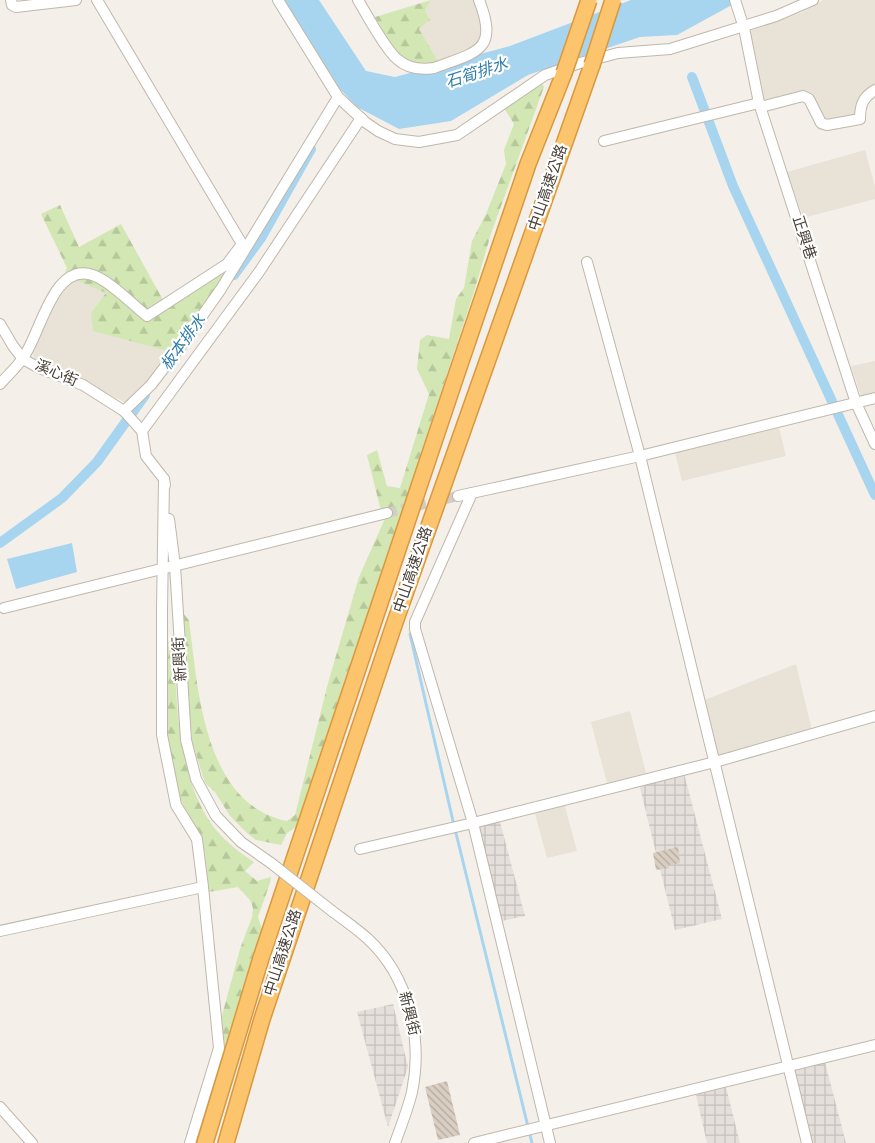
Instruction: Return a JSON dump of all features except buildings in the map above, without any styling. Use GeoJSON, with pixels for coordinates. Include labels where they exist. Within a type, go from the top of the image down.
{"type":"FeatureCollection","features":[{"type":"Feature","properties":{"kind":"highway","name":"中山高速公路"},"geometry":{"type":"LineString","coordinates":[[205,1143],[261,958],[441,420],[528,164],[590,0]]}},
{"type":"Feature","properties":{"kind":"highway","name":"中山高速公路"},"geometry":{"type":"LineString","coordinates":[[226,1143],[262,1019],[391,635],[592,66],[613,0]]}},
{"type":"Feature","properties":{"kind":"street"},"geometry":{"type":"LineString","coordinates":[[11,0],[12,5],[16,7],[76,0]]}},
{"type":"Feature","properties":{"kind":"street"},"geometry":{"type":"LineString","coordinates":[[97,0],[242,244],[229,267],[221,289],[183,343],[150,385],[124,411]]}},
{"type":"Feature","properties":{"kind":"street"},"geometry":{"type":"LineString","coordinates":[[278,0],[338,97],[360,118],[378,131],[403,140],[419,142],[447,138],[463,131],[545,75],[618,53],[670,49],[744,28],[791,11],[813,0]]}},
{"type":"Feature","properties":{"kind":"street"},"geometry":{"type":"LineString","coordinates":[[358,0],[396,58],[408,66],[428,69],[474,52],[483,44],[488,36],[487,22],[480,0]]}},
{"type":"Feature","properties":{"kind":"street","name":"正興巷"},"geometry":{"type":"LineString","coordinates":[[735,0],[744,28],[760,105],[856,403],[875,444]]}},
{"type":"Feature","properties":{"kind":"street"},"geometry":{"type":"LineString","coordinates":[[604,141],[716,114],[803,96],[809,99],[821,124],[827,126],[860,119],[862,102],[875,90]]}},
{"type":"Feature","properties":{"kind":"street"},"geometry":{"type":"LineString","coordinates":[[0,384],[23,358],[54,295],[62,283],[74,274],[88,273],[102,279],[147,316],[229,267],[338,97]]}},
{"type":"Feature","properties":{"kind":"street"},"geometry":{"type":"LineString","coordinates":[[190,1143],[218,1048],[197,838],[176,805],[162,736],[164,479],[146,456],[142,431],[259,272],[360,118]]}},
{"type":"Feature","properties":{"kind":"street"},"geometry":{"type":"LineString","coordinates":[[587,262],[640,456],[790,1066],[807,1143]]}},
{"type":"Feature","properties":{"kind":"street","name":"溪心街"},"geometry":{"type":"LineString","coordinates":[[0,324],[12,346],[23,358],[39,368],[83,384],[124,411],[142,431]]}},
{"type":"Feature","properties":{"kind":"street"},"geometry":{"type":"LineString","coordinates":[[458,496],[640,456],[875,398]]}},
{"type":"Feature","properties":{"kind":"street","name":"新興街"},"geometry":{"type":"LineString","coordinates":[[164,479],[175,566],[186,740],[196,779],[216,816],[241,842],[369,939],[392,968],[409,1006],[416,1049],[414,1078],[408,1106],[395,1143]]}},
{"type":"Feature","properties":{"kind":"street"},"geometry":{"type":"LineString","coordinates":[[472,493],[415,622],[415,629],[473,823],[550,1143]]}},
{"type":"Feature","properties":{"kind":"street"},"geometry":{"type":"LineString","coordinates":[[4,608],[387,513]]}},
{"type":"Feature","properties":{"kind":"street"},"geometry":{"type":"LineString","coordinates":[[360,849],[473,823],[714,762],[875,716]]}},
{"type":"Feature","properties":{"kind":"street"},"geometry":{"type":"LineString","coordinates":[[0,931],[203,887]]}},
{"type":"Feature","properties":{"kind":"street"},"geometry":{"type":"LineString","coordinates":[[474,1143],[875,1045]]}},
{"type":"Feature","properties":{"kind":"street"},"geometry":{"type":"LineString","coordinates":[[0,1107],[32,1143]]}},
{"type":"Feature","properties":{"kind":"shaded area"},"geometry":{"type":"Polygon","coordinates":[[[431,0],[476,0],[482,31],[477,46],[440,64],[419,29],[430,20],[425,10],[431,0]]]}},
{"type":"Feature","properties":{"kind":"shaded area"},"geometry":{"type":"Polygon","coordinates":[[[823,0],[875,0],[875,93],[869,94],[862,122],[818,130],[805,97],[764,106],[750,31],[803,12],[823,0]]]}},
{"type":"Feature","properties":{"kind":"shaded area"},"geometry":{"type":"Polygon","coordinates":[[[865,150],[875,187],[875,199],[807,217],[802,214],[787,172],[865,150]]]}},
{"type":"Feature","properties":{"kind":"shaded area"},"geometry":{"type":"Polygon","coordinates":[[[64,275],[107,293],[91,313],[172,352],[131,405],[35,360],[33,354],[64,275]]]}},
{"type":"Feature","properties":{"kind":"shaded area"},"geometry":{"type":"Polygon","coordinates":[[[875,361],[875,393],[861,396],[851,366],[875,361]]]}},
{"type":"Feature","properties":{"kind":"shaded area"},"geometry":{"type":"Polygon","coordinates":[[[779,428],[786,456],[682,481],[675,453],[779,428]]]}},
{"type":"Feature","properties":{"kind":"shaded area"},"geometry":{"type":"Polygon","coordinates":[[[796,664],[813,734],[717,757],[702,701],[796,664]]]}},
{"type":"Feature","properties":{"kind":"shaded area"},"geometry":{"type":"Polygon","coordinates":[[[630,711],[646,773],[607,783],[591,722],[630,711]]]}},
{"type":"Feature","properties":{"kind":"shaded area"},"geometry":{"type":"Polygon","coordinates":[[[684,773],[722,919],[675,930],[639,784],[684,773]]]}},
{"type":"Feature","properties":{"kind":"shaded area"},"geometry":{"type":"Polygon","coordinates":[[[564,803],[577,851],[547,858],[534,810],[564,803]]]}},
{"type":"Feature","properties":{"kind":"shaded area"},"geometry":{"type":"Polygon","coordinates":[[[499,818],[525,916],[498,922],[474,825],[499,818]]]}},
{"type":"Feature","properties":{"kind":"shaded area"},"geometry":{"type":"Polygon","coordinates":[[[393,1004],[408,1067],[388,1127],[357,1012],[393,1004]]]}},
{"type":"Feature","properties":{"kind":"shaded area"},"geometry":{"type":"Polygon","coordinates":[[[825,1062],[846,1143],[811,1143],[793,1070],[825,1062]]]}},
{"type":"Feature","properties":{"kind":"shaded area"},"geometry":{"type":"Polygon","coordinates":[[[726,1087],[740,1143],[707,1143],[696,1095],[726,1087]]]}},
{"type":"Feature","properties":{"kind":"green space"},"geometry":{"type":"Polygon","coordinates":[[[431,0],[425,10],[430,20],[419,29],[440,64],[426,66],[406,60],[399,54],[392,47],[375,17],[431,0]]]}},
{"type":"Feature","properties":{"kind":"green space"},"geometry":{"type":"Polygon","coordinates":[[[541,82],[544,87],[491,234],[407,496],[296,827],[287,833],[281,845],[256,840],[230,816],[215,792],[205,783],[192,741],[182,612],[189,620],[202,709],[210,740],[221,768],[238,792],[259,810],[287,821],[295,815],[328,683],[359,577],[387,514],[381,511],[367,455],[377,450],[387,486],[400,488],[429,394],[417,369],[420,340],[427,335],[449,339],[456,299],[464,288],[472,241],[486,214],[506,164],[504,150],[514,124],[504,108],[541,82]]]}},
{"type":"Feature","properties":{"kind":"green space"},"geometry":{"type":"Polygon","coordinates":[[[60,205],[79,247],[121,224],[163,300],[221,273],[229,278],[172,352],[93,331],[91,313],[106,293],[64,275],[67,268],[41,214],[60,205]]]}},
{"type":"Feature","properties":{"kind":"green space"},"geometry":{"type":"Polygon","coordinates":[[[173,634],[179,726],[188,772],[195,793],[209,821],[220,835],[254,862],[245,871],[257,881],[271,877],[258,917],[262,929],[224,1049],[214,1045],[240,949],[252,917],[253,908],[250,900],[238,887],[209,892],[205,852],[192,821],[175,789],[166,762],[165,648],[173,634]]]}},
{"type":"Feature","properties":{"kind":"water","name":"石筍排水"},"geometry":{"type":"Polygon","coordinates":[[[279,0],[319,0],[366,71],[395,77],[510,46],[631,0],[741,0],[677,35],[640,37],[528,75],[451,121],[399,129],[357,107],[338,87],[279,0]]]}},
{"type":"Feature","properties":{"kind":"water"},"geometry":{"type":"Polygon","coordinates":[[[72,543],[77,572],[16,589],[7,559],[72,543]]]}},
{"type":"Feature","properties":{"kind":"waterway"},"geometry":{"type":"LineString","coordinates":[[692,77],[733,186],[875,495]]}},
{"type":"Feature","properties":{"kind":"waterway","name":"板本排水"},"geometry":{"type":"LineString","coordinates":[[234,275],[261,238],[311,149]]}},
{"type":"Feature","properties":{"kind":"waterway","name":"板本排水"},"geometry":{"type":"LineString","coordinates":[[0,543],[62,498],[97,462],[145,395]]}},
{"type":"Feature","properties":{"kind":"waterway"},"geometry":{"type":"LineString","coordinates":[[410,634],[453,821],[532,1143]]}},
{"type":"Feature","properties":{"kind":"tunnel"},"geometry":{"type":"LineString","coordinates":[[387,513],[458,496]]}}]}
